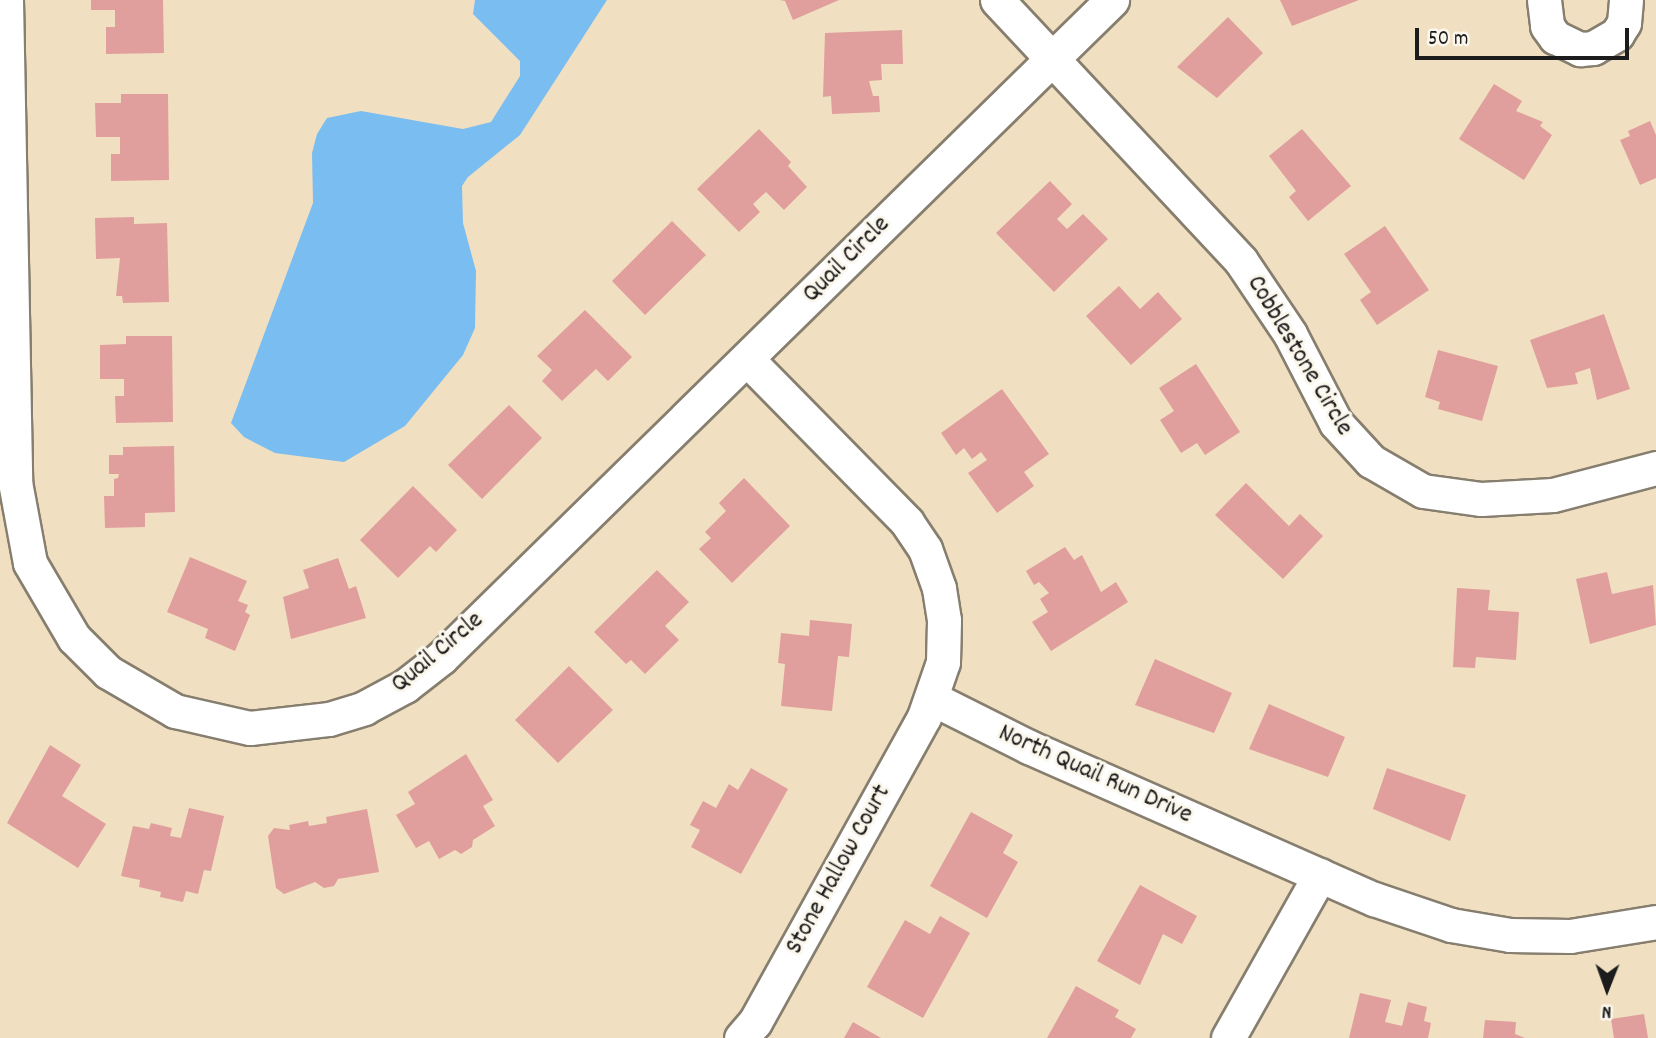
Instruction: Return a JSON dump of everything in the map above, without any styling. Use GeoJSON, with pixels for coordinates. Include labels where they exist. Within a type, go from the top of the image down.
{"type":"FeatureCollection","features":[{"type":"Feature","properties":{"kind":"street","name":"Quail Circle"},"geometry":{"type":"LineString","coordinates":[[6,0],[15,482],[20,526],[47,598],[74,638],[108,672],[175,711],[212,722],[283,727],[364,708],[405,686],[442,658],[1112,0]]}},
{"type":"Feature","properties":{"kind":"street","name":"Cobblestone Circle"},"geometry":{"type":"LineString","coordinates":[[998,0],[1241,261],[1290,334],[1336,423],[1371,461],[1423,491],[1481,499],[1553,495],[1656,468]]}},
{"type":"Feature","properties":{"kind":"street"},"geometry":{"type":"LineString","coordinates":[[1544,0],[1547,26],[1555,37],[1580,49],[1593,48],[1617,34],[1624,23],[1626,0]]}},
{"type":"Feature","properties":{"kind":"street"},"geometry":{"type":"LineString","coordinates":[[747,359],[907,522],[925,549],[939,588],[944,620],[943,662],[933,699]]}},
{"type":"Feature","properties":{"kind":"street","name":"North Quail Run Drive"},"geometry":{"type":"LineString","coordinates":[[933,699],[1029,747],[1320,875],[1451,925],[1510,935],[1570,936],[1656,922]]}},
{"type":"Feature","properties":{"kind":"street","name":"Stone Hallow Court"},"geometry":{"type":"LineString","coordinates":[[741,1038],[755,1022],[933,699]]}},
{"type":"Feature","properties":{"kind":"street"},"geometry":{"type":"LineString","coordinates":[[1228,1038],[1320,875]]}},
{"type":"Feature","properties":{"kind":"water"},"geometry":{"type":"Polygon","coordinates":[[[475,0],[607,0],[520,135],[468,177],[462,186],[463,223],[476,271],[475,328],[463,355],[405,426],[344,462],[275,453],[244,437],[231,423],[313,203],[312,153],[317,134],[327,118],[361,111],[463,129],[491,122],[520,76],[520,61],[473,14],[475,0]]]}},
{"type":"Feature","properties":{"kind":"building"},"geometry":{"type":"Polygon","coordinates":[[[91,0],[163,0],[164,53],[106,54],[106,27],[115,27],[115,10],[91,10],[91,0]]]}},
{"type":"Feature","properties":{"kind":"building"},"geometry":{"type":"Polygon","coordinates":[[[780,0],[839,0],[793,20],[785,1],[780,0]]]}},
{"type":"Feature","properties":{"kind":"building"},"geometry":{"type":"Polygon","coordinates":[[[1280,0],[1359,0],[1292,26],[1280,0]]]}},
{"type":"Feature","properties":{"kind":"building"},"geometry":{"type":"Polygon","coordinates":[[[1228,17],[1263,53],[1217,98],[1177,67],[1228,17]]]}},
{"type":"Feature","properties":{"kind":"building"},"geometry":{"type":"Polygon","coordinates":[[[902,30],[903,64],[881,64],[882,80],[869,81],[873,96],[879,96],[880,112],[832,114],[831,96],[823,97],[825,33],[902,30]]]}},
{"type":"Feature","properties":{"kind":"building"},"geometry":{"type":"Polygon","coordinates":[[[1494,84],[1522,101],[1516,111],[1543,122],[1540,126],[1552,135],[1524,180],[1459,139],[1494,84]]]}},
{"type":"Feature","properties":{"kind":"building"},"geometry":{"type":"Polygon","coordinates":[[[121,94],[168,94],[169,180],[111,181],[111,154],[120,154],[120,137],[96,137],[95,103],[121,103],[121,94]]]}},
{"type":"Feature","properties":{"kind":"building"},"geometry":{"type":"Polygon","coordinates":[[[1650,121],[1656,135],[1656,178],[1640,185],[1620,140],[1630,136],[1628,131],[1650,121]]]}},
{"type":"Feature","properties":{"kind":"building"},"geometry":{"type":"Polygon","coordinates":[[[759,129],[791,162],[788,166],[807,187],[784,210],[766,192],[753,204],[760,212],[739,232],[697,189],[759,129]]]}},
{"type":"Feature","properties":{"kind":"building"},"geometry":{"type":"Polygon","coordinates":[[[1302,129],[1351,186],[1308,221],[1289,197],[1296,191],[1269,156],[1302,129]]]}},
{"type":"Feature","properties":{"kind":"building"},"geometry":{"type":"Polygon","coordinates":[[[1050,181],[1072,204],[1057,219],[1067,229],[1083,214],[1108,239],[1054,292],[996,233],[1050,181]]]}},
{"type":"Feature","properties":{"kind":"building"},"geometry":{"type":"Polygon","coordinates":[[[134,217],[134,224],[167,223],[169,302],[123,303],[122,296],[116,296],[120,258],[96,259],[95,218],[134,217]]]}},
{"type":"Feature","properties":{"kind":"building"},"geometry":{"type":"Polygon","coordinates":[[[672,221],[706,255],[645,315],[612,281],[672,221]]]}},
{"type":"Feature","properties":{"kind":"building"},"geometry":{"type":"Polygon","coordinates":[[[1385,226],[1429,290],[1377,325],[1360,300],[1371,292],[1344,254],[1385,226]]]}},
{"type":"Feature","properties":{"kind":"building"},"geometry":{"type":"Polygon","coordinates":[[[1119,286],[1140,309],[1158,292],[1182,319],[1131,365],[1086,316],[1119,286]]]}},
{"type":"Feature","properties":{"kind":"building"},"geometry":{"type":"Polygon","coordinates":[[[585,310],[632,357],[608,381],[596,369],[562,401],[542,381],[552,370],[537,356],[585,310]]]}},
{"type":"Feature","properties":{"kind":"building"},"geometry":{"type":"Polygon","coordinates":[[[1604,314],[1630,389],[1597,400],[1590,368],[1575,373],[1578,384],[1547,388],[1530,340],[1604,314]]]}},
{"type":"Feature","properties":{"kind":"building"},"geometry":{"type":"Polygon","coordinates":[[[126,336],[172,336],[173,422],[116,423],[115,396],[124,396],[124,379],[100,379],[100,345],[126,344],[126,336]]]}},
{"type":"Feature","properties":{"kind":"building"},"geometry":{"type":"Polygon","coordinates":[[[1438,350],[1498,366],[1482,421],[1438,409],[1440,402],[1425,397],[1438,350]]]}},
{"type":"Feature","properties":{"kind":"building"},"geometry":{"type":"Polygon","coordinates":[[[1196,364],[1240,432],[1205,455],[1197,443],[1181,453],[1160,420],[1174,411],[1159,388],[1196,364]]]}},
{"type":"Feature","properties":{"kind":"building"},"geometry":{"type":"Polygon","coordinates":[[[1002,389],[1049,454],[1024,472],[1034,486],[997,513],[968,473],[987,460],[981,452],[972,459],[964,448],[956,455],[941,433],[1002,389]]]}},
{"type":"Feature","properties":{"kind":"building"},"geometry":{"type":"Polygon","coordinates":[[[509,405],[542,438],[482,499],[448,465],[509,405]]]}},
{"type":"Feature","properties":{"kind":"building"},"geometry":{"type":"Polygon","coordinates":[[[174,446],[175,512],[145,513],[145,527],[105,528],[104,496],[114,496],[114,479],[118,478],[119,474],[109,474],[109,455],[123,455],[123,447],[174,446]]]}},
{"type":"Feature","properties":{"kind":"building"},"geometry":{"type":"Polygon","coordinates":[[[744,478],[790,526],[732,583],[699,549],[711,538],[705,532],[726,511],[719,503],[744,478]]]}},
{"type":"Feature","properties":{"kind":"building"},"geometry":{"type":"Polygon","coordinates":[[[1246,483],[1289,526],[1300,514],[1323,536],[1283,579],[1215,515],[1246,483]]]}},
{"type":"Feature","properties":{"kind":"building"},"geometry":{"type":"Polygon","coordinates":[[[413,486],[457,530],[436,552],[430,546],[398,578],[360,540],[413,486]]]}},
{"type":"Feature","properties":{"kind":"building"},"geometry":{"type":"Polygon","coordinates":[[[1065,547],[1074,560],[1082,555],[1101,592],[1116,582],[1128,602],[1051,651],[1032,622],[1048,612],[1040,599],[1049,593],[1039,582],[1034,585],[1026,571],[1065,547]]]}},
{"type":"Feature","properties":{"kind":"building"},"geometry":{"type":"Polygon","coordinates":[[[190,557],[247,581],[238,601],[248,605],[245,612],[250,615],[235,651],[205,638],[208,629],[167,612],[190,557]]]}},
{"type":"Feature","properties":{"kind":"building"},"geometry":{"type":"Polygon","coordinates":[[[338,558],[349,589],[356,586],[366,618],[291,639],[283,597],[309,588],[303,570],[338,558]]]}},
{"type":"Feature","properties":{"kind":"building"},"geometry":{"type":"Polygon","coordinates":[[[657,570],[689,602],[665,626],[679,640],[645,674],[631,660],[626,664],[594,632],[657,570]]]}},
{"type":"Feature","properties":{"kind":"building"},"geometry":{"type":"Polygon","coordinates":[[[1607,572],[1612,594],[1653,585],[1656,625],[1590,644],[1576,579],[1607,572]]]}},
{"type":"Feature","properties":{"kind":"building"},"geometry":{"type":"Polygon","coordinates":[[[1457,588],[1490,590],[1488,610],[1519,612],[1516,660],[1476,657],[1475,668],[1453,667],[1457,588]]]}},
{"type":"Feature","properties":{"kind":"building"},"geometry":{"type":"Polygon","coordinates":[[[810,620],[852,624],[849,657],[838,656],[832,711],[781,706],[785,664],[778,663],[781,633],[809,636],[810,620]]]}},
{"type":"Feature","properties":{"kind":"building"},"geometry":{"type":"Polygon","coordinates":[[[1155,659],[1232,693],[1214,733],[1135,705],[1155,659]]]}},
{"type":"Feature","properties":{"kind":"building"},"geometry":{"type":"Polygon","coordinates":[[[569,666],[613,710],[558,763],[515,720],[569,666]]]}},
{"type":"Feature","properties":{"kind":"building"},"geometry":{"type":"Polygon","coordinates":[[[1269,704],[1345,737],[1328,777],[1249,749],[1269,704]]]}},
{"type":"Feature","properties":{"kind":"building"},"geometry":{"type":"Polygon","coordinates":[[[50,745],[81,765],[62,796],[106,824],[78,868],[7,823],[50,745]]]}},
{"type":"Feature","properties":{"kind":"building"},"geometry":{"type":"Polygon","coordinates":[[[466,754],[493,800],[483,806],[495,826],[473,840],[472,847],[461,854],[455,850],[439,859],[429,841],[416,848],[396,815],[415,804],[408,792],[466,754]]]}},
{"type":"Feature","properties":{"kind":"building"},"geometry":{"type":"Polygon","coordinates":[[[751,768],[788,789],[741,874],[691,847],[700,830],[690,825],[703,801],[716,808],[729,784],[738,790],[751,768]]]}},
{"type":"Feature","properties":{"kind":"building"},"geometry":{"type":"Polygon","coordinates":[[[1387,768],[1466,795],[1450,841],[1373,809],[1387,768]]]}},
{"type":"Feature","properties":{"kind":"building"},"geometry":{"type":"Polygon","coordinates":[[[189,808],[224,816],[211,871],[204,870],[198,894],[186,891],[183,902],[160,897],[161,892],[139,887],[140,880],[121,876],[133,826],[149,829],[151,823],[172,828],[170,836],[181,838],[189,808]]]}},
{"type":"Feature","properties":{"kind":"building"},"geometry":{"type":"Polygon","coordinates":[[[367,809],[379,872],[338,879],[334,886],[324,888],[315,882],[284,894],[276,888],[268,836],[274,828],[290,830],[289,825],[308,821],[309,826],[327,823],[326,817],[367,809]]]}},
{"type":"Feature","properties":{"kind":"building"},"geometry":{"type":"Polygon","coordinates":[[[971,812],[1013,835],[1003,853],[1018,862],[987,918],[930,886],[971,812]]]}},
{"type":"Feature","properties":{"kind":"building"},"geometry":{"type":"Polygon","coordinates":[[[1140,885],[1197,916],[1182,944],[1163,934],[1140,985],[1097,961],[1140,885]]]}},
{"type":"Feature","properties":{"kind":"building"},"geometry":{"type":"Polygon","coordinates":[[[940,916],[970,933],[923,1018],[867,987],[905,920],[930,934],[940,916]]]}},
{"type":"Feature","properties":{"kind":"building"},"geometry":{"type":"Polygon","coordinates":[[[1076,986],[1119,1010],[1115,1017],[1136,1029],[1131,1038],[1047,1038],[1076,986]]]}},
{"type":"Feature","properties":{"kind":"building"},"geometry":{"type":"Polygon","coordinates":[[[1360,993],[1391,1000],[1385,1022],[1402,1026],[1408,1002],[1427,1007],[1424,1021],[1431,1023],[1428,1038],[1349,1038],[1360,993]]]}},
{"type":"Feature","properties":{"kind":"building"},"geometry":{"type":"Polygon","coordinates":[[[1644,1014],[1648,1038],[1614,1038],[1611,1019],[1644,1014]]]}},
{"type":"Feature","properties":{"kind":"building"},"geometry":{"type":"Polygon","coordinates":[[[1485,1020],[1516,1022],[1515,1034],[1525,1038],[1483,1038],[1485,1020]]]}},
{"type":"Feature","properties":{"kind":"building"},"geometry":{"type":"Polygon","coordinates":[[[853,1022],[881,1038],[844,1038],[853,1022]]]}}]}
